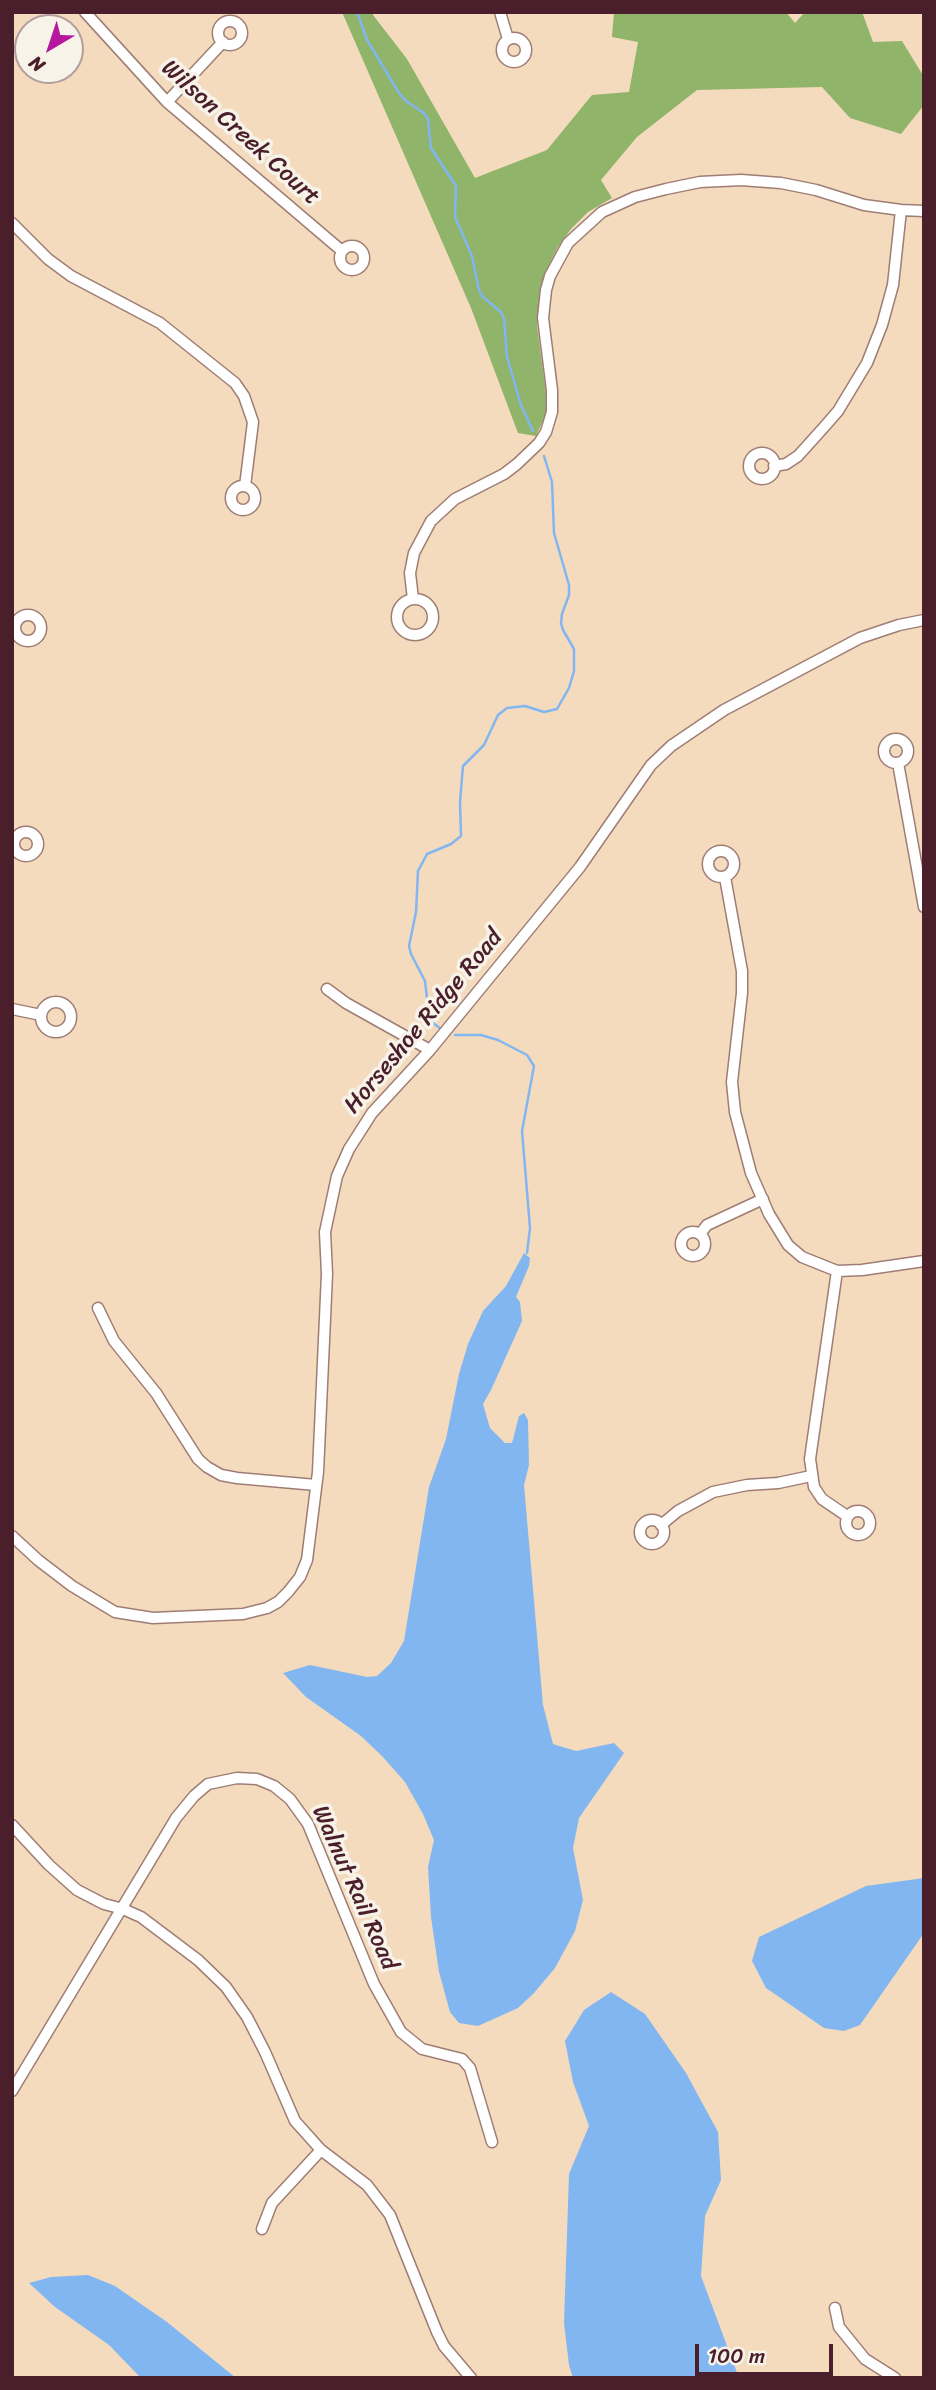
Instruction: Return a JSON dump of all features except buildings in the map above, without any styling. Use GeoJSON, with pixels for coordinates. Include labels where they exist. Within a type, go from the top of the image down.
{"type":"FeatureCollection","features":[{"type":"Feature","properties":{"kind":"street","name":"Wilson Creek Court"},"geometry":{"type":"LineString","coordinates":[[86,12],[167,102],[342,251]]}},
{"type":"Feature","properties":{"kind":"street"},"geometry":{"type":"LineString","coordinates":[[500,12],[508,39]]}},
{"type":"Feature","properties":{"kind":"street"},"geometry":{"type":"LineString","coordinates":[[167,102],[223,42]]}},
{"type":"Feature","properties":{"kind":"street"},"geometry":{"type":"LineString","coordinates":[[413,599],[410,573],[414,554],[431,521],[455,499],[504,474],[517,464],[539,443],[550,422],[552,390],[543,318],[546,290],[558,259],[568,243],[602,212],[635,197],[685,185],[730,181],[781,183],[816,190],[864,205],[924,211]]}},
{"type":"Feature","properties":{"kind":"street"},"geometry":{"type":"LineString","coordinates":[[775,466],[786,464],[798,456],[825,426],[838,411],[867,363],[882,325],[893,285],[901,210]]}},
{"type":"Feature","properties":{"kind":"street"},"geometry":{"type":"LineString","coordinates":[[12,223],[48,259],[71,276],[160,323],[235,383],[244,396],[253,422],[245,486]]}},
{"type":"Feature","properties":{"kind":"street","name":"Horseshoe Ridge Road"},"geometry":{"type":"LineString","coordinates":[[12,1536],[38,1560],[115,1612],[153,1618],[243,1614],[267,1608],[278,1602],[300,1577],[307,1560],[316,1485],[327,1274],[325,1232],[337,1176],[349,1149],[372,1113],[430,1050],[580,867],[651,765],[671,746],[724,710],[860,638],[898,625],[924,620]]}},
{"type":"Feature","properties":{"kind":"street"},"geometry":{"type":"LineString","coordinates":[[898,763],[924,907]]}},
{"type":"Feature","properties":{"kind":"street"},"geometry":{"type":"LineString","coordinates":[[12,865],[19,854]]}},
{"type":"Feature","properties":{"kind":"street"},"geometry":{"type":"LineString","coordinates":[[725,877],[742,971],[732,1082],[734,1105],[751,1173],[769,1214],[788,1245],[802,1257],[837,1271],[924,1261]]}},
{"type":"Feature","properties":{"kind":"street"},"geometry":{"type":"LineString","coordinates":[[327,989],[346,1003],[430,1050]]}},
{"type":"Feature","properties":{"kind":"street"},"geometry":{"type":"LineString","coordinates":[[12,1009],[41,1015]]}},
{"type":"Feature","properties":{"kind":"street"},"geometry":{"type":"LineString","coordinates":[[700,1234],[706,1225],[763,1199]]}},
{"type":"Feature","properties":{"kind":"street"},"geometry":{"type":"LineString","coordinates":[[837,1271],[810,1459],[814,1487],[822,1499],[847,1516]]}},
{"type":"Feature","properties":{"kind":"street"},"geometry":{"type":"LineString","coordinates":[[98,1308],[114,1341],[156,1393],[198,1459],[207,1467],[221,1475],[237,1478],[316,1485]]}},
{"type":"Feature","properties":{"kind":"street"},"geometry":{"type":"LineString","coordinates":[[661,1525],[688,1504],[713,1492],[811,1476]]}},
{"type":"Feature","properties":{"kind":"street","name":"Walnut Rail Road"},"geometry":{"type":"LineString","coordinates":[[12,2091],[176,1818],[208,1784],[237,1778],[257,1779],[274,1786],[290,1799],[308,1824],[374,1984],[401,2032],[422,2049],[462,2059],[470,2068],[492,2142]]}},
{"type":"Feature","properties":{"kind":"street"},"geometry":{"type":"LineString","coordinates":[[12,1825],[49,1865],[77,1890],[104,1904],[141,1917],[184,1949],[226,1987],[247,2017],[295,2121],[321,2150],[367,2185],[390,2215],[437,2332],[444,2346],[471,2378]]}},
{"type":"Feature","properties":{"kind":"street"},"geometry":{"type":"LineString","coordinates":[[262,2229],[272,2203],[321,2150]]}},
{"type":"Feature","properties":{"kind":"street"},"geometry":{"type":"LineString","coordinates":[[835,2308],[839,2328],[865,2359],[895,2378]]}},
{"type":"Feature","properties":{"kind":"green space"},"geometry":{"type":"Polygon","coordinates":[[[342,12],[373,12],[407,59],[475,178],[547,150],[592,95],[629,92],[638,42],[612,37],[614,12],[786,12],[795,23],[805,12],[862,12],[873,42],[902,41],[924,77],[924,105],[901,134],[850,118],[822,87],[697,90],[637,137],[601,180],[612,198],[588,212],[571,229],[546,271],[537,326],[546,393],[546,414],[536,436],[518,433],[471,308],[342,12]]]}},
{"type":"Feature","properties":{"kind":"water"},"geometry":{"type":"Polygon","coordinates":[[[524,1253],[530,1258],[529,1266],[516,1297],[520,1302],[522,1321],[483,1404],[490,1428],[505,1443],[512,1443],[519,1416],[524,1413],[528,1420],[529,1465],[524,1485],[543,1705],[553,1744],[576,1751],[614,1743],[624,1753],[579,1818],[573,1848],[583,1900],[575,1931],[555,1968],[534,1993],[518,2008],[478,2026],[459,2023],[450,2012],[439,1972],[431,1917],[428,1867],[434,1840],[423,1814],[405,1782],[383,1757],[361,1736],[306,1697],[283,1673],[310,1665],[367,1677],[377,1676],[391,1663],[404,1641],[429,1487],[446,1439],[468,1344],[483,1311],[506,1286],[524,1253]]]}},
{"type":"Feature","properties":{"kind":"water"},"geometry":{"type":"Polygon","coordinates":[[[924,1878],[924,1933],[860,2025],[844,2031],[824,2028],[766,1988],[752,1961],[759,1937],[866,1886],[924,1878]]]}},
{"type":"Feature","properties":{"kind":"water"},"geometry":{"type":"Polygon","coordinates":[[[611,1992],[645,2014],[686,2073],[718,2132],[721,2180],[705,2216],[701,2276],[739,2378],[573,2378],[564,2323],[569,2174],[589,2126],[573,2082],[565,2041],[584,2010],[611,1992]]]}},
{"type":"Feature","properties":{"kind":"water"},"geometry":{"type":"Polygon","coordinates":[[[88,2275],[115,2286],[167,2322],[236,2378],[141,2378],[109,2345],[55,2307],[29,2283],[51,2277],[88,2275]]]}},
{"type":"Feature","properties":{"kind":"waterway"},"geometry":{"type":"LineString","coordinates":[[357,12],[367,40],[399,93],[428,119],[431,148],[456,186],[455,217],[472,256],[479,290],[482,296],[501,312],[504,319],[507,357],[521,405],[533,431]]}},
{"type":"Feature","properties":{"kind":"waterway"},"geometry":{"type":"LineString","coordinates":[[441,1029],[433,1023],[429,1015],[425,981],[409,946],[416,912],[418,871],[427,854],[451,844],[461,836],[463,766],[484,745],[498,715],[507,708],[525,706],[544,712],[557,709],[569,688],[574,671],[574,649],[561,623],[569,585],[554,533],[552,482],[544,456]]}},
{"type":"Feature","properties":{"kind":"waterway"},"geometry":{"type":"LineString","coordinates":[[455,1035],[481,1035],[498,1040],[527,1055],[534,1066],[522,1131],[530,1228],[527,1253]]}}]}
